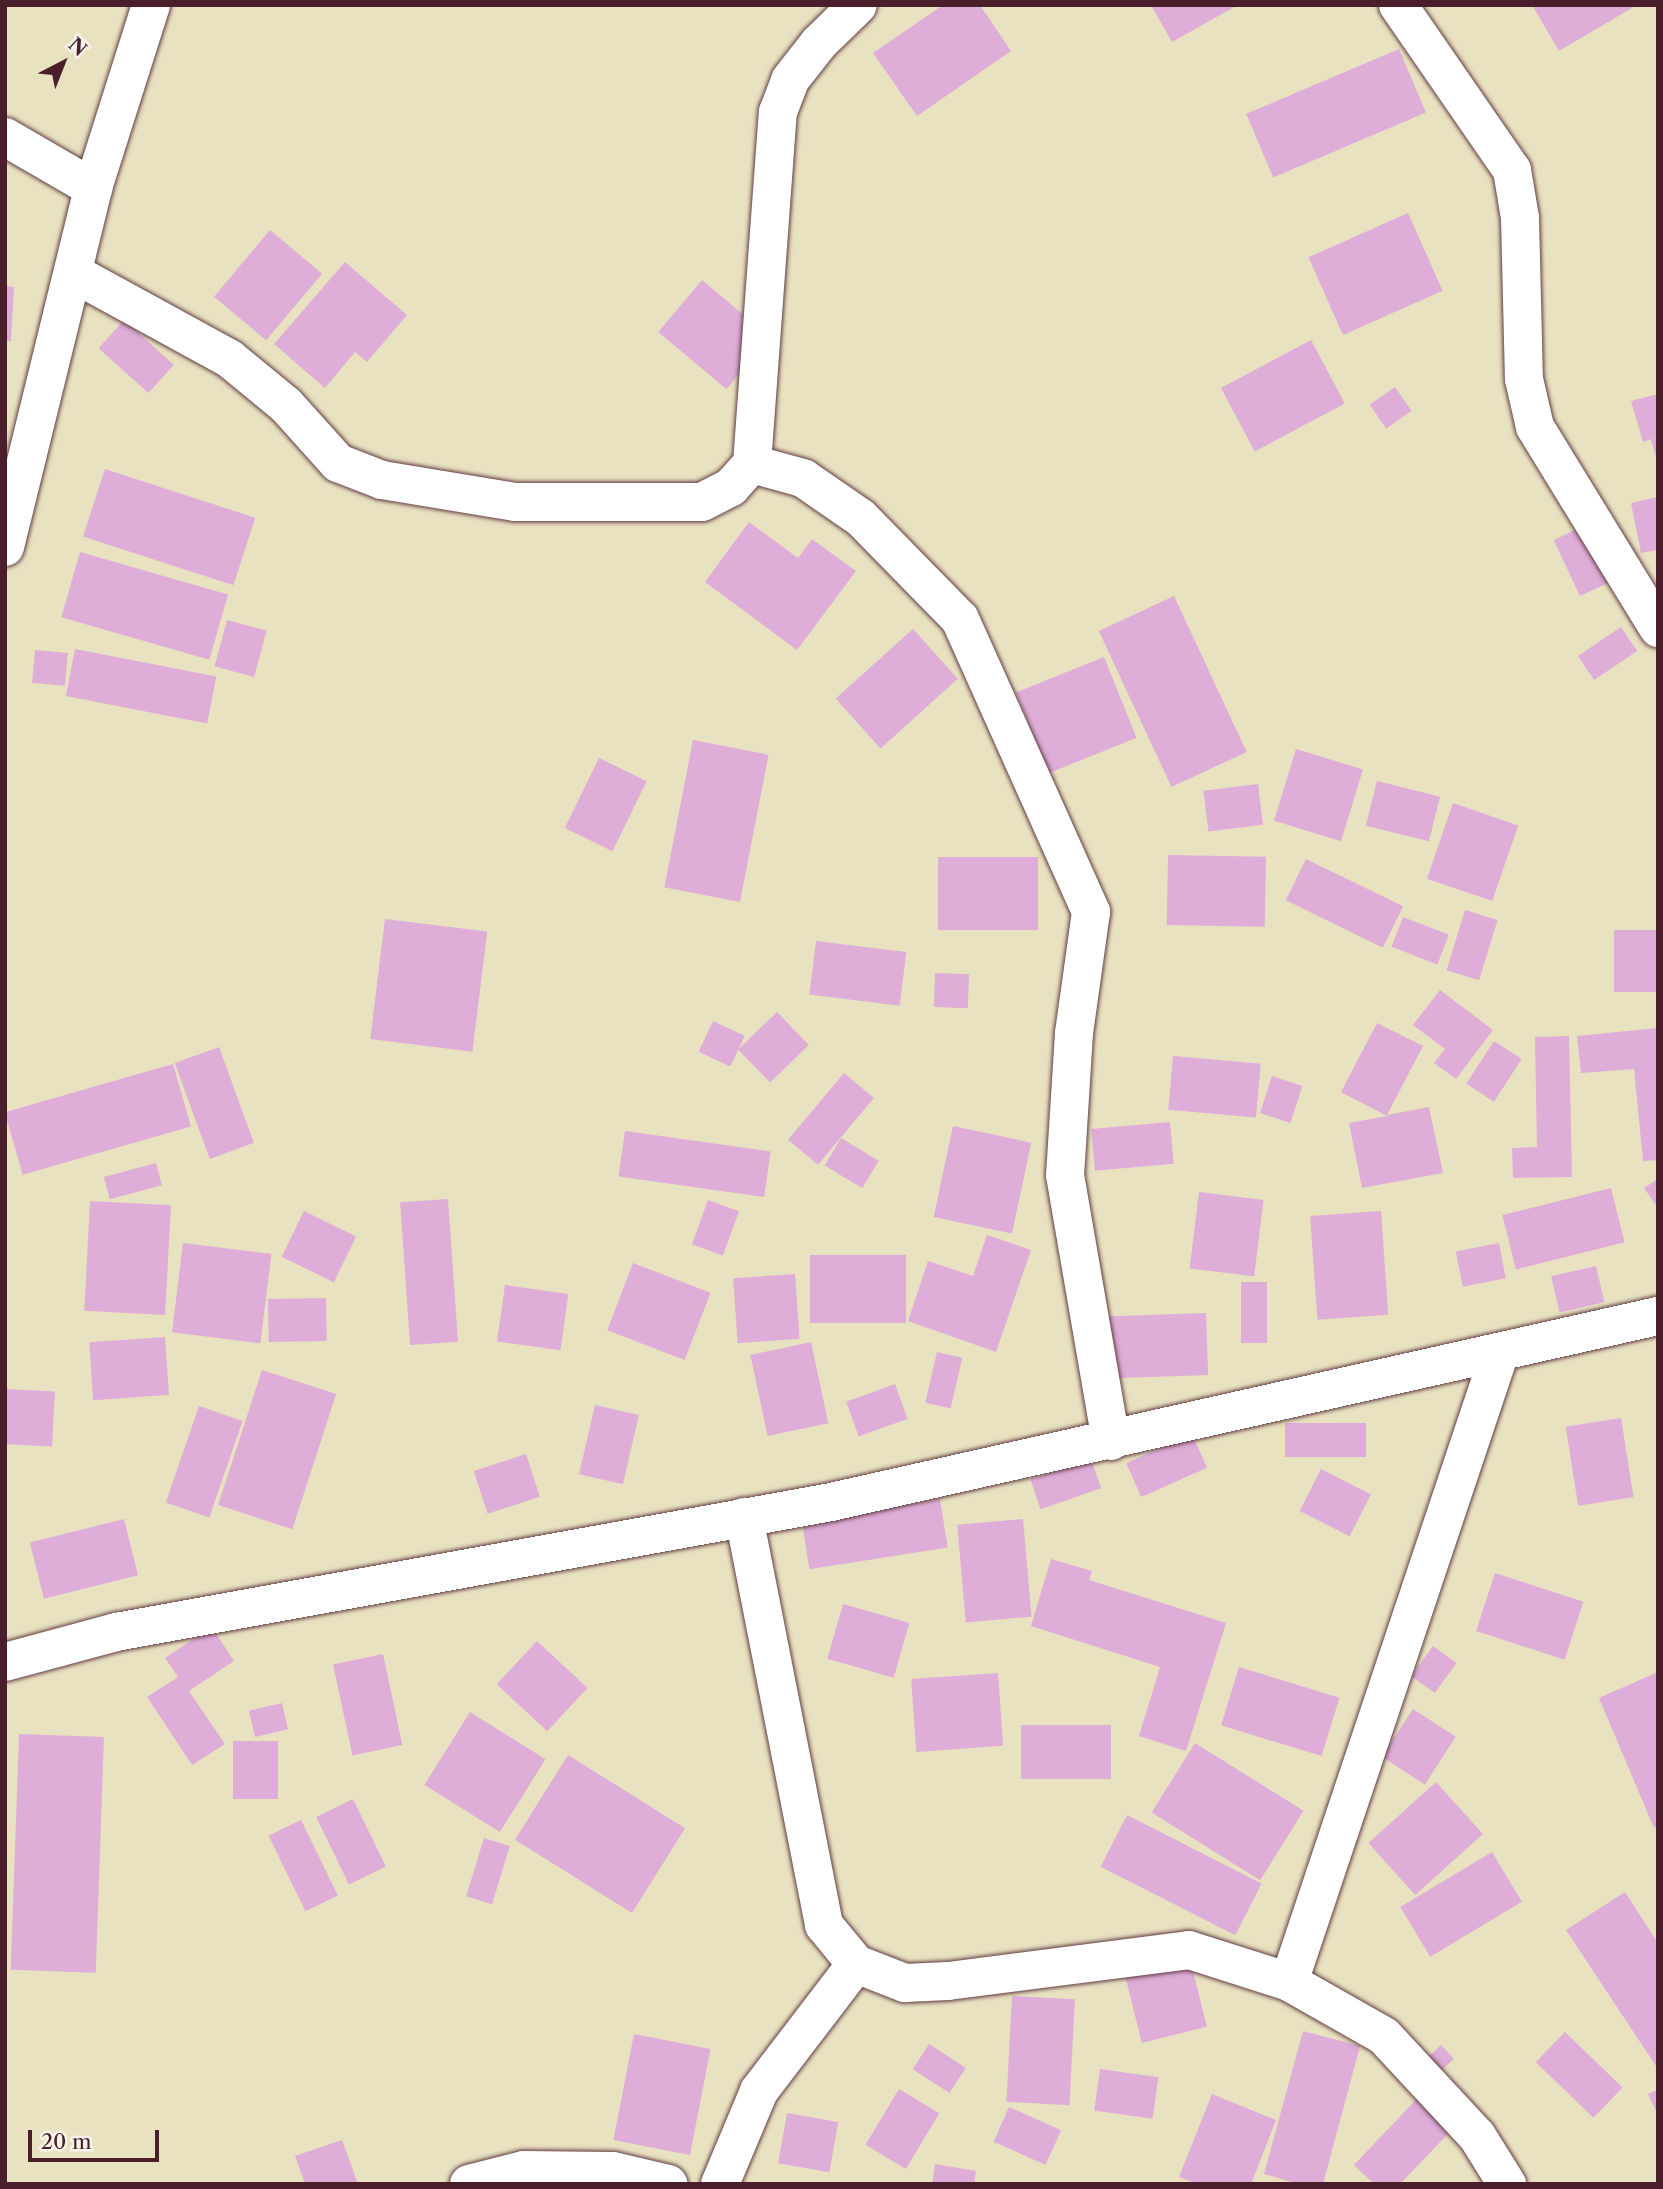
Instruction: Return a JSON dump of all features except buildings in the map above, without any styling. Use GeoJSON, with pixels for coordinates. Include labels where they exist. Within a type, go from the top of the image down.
{"type":"FeatureCollection","features":[{"type":"Feature","properties":{"kind":"street"},"geometry":{"type":"LineString","coordinates":[[5,547],[75,274],[93,188],[151,5]]}},
{"type":"Feature","properties":{"kind":"street"},"geometry":{"type":"LineString","coordinates":[[75,274],[230,359],[286,405],[338,463],[382,480],[515,502],[702,502],[731,487],[752,464],[778,112],[790,80],[819,43],[858,5]]}},
{"type":"Feature","properties":{"kind":"street"},"geometry":{"type":"LineString","coordinates":[[1403,7],[1512,170],[1520,218],[1524,379],[1535,427],[1658,628]]}},
{"type":"Feature","properties":{"kind":"street"},"geometry":{"type":"LineString","coordinates":[[5,137],[93,188]]}},
{"type":"Feature","properties":{"kind":"street"},"geometry":{"type":"LineString","coordinates":[[752,464],[803,478],[861,518],[960,619],[1091,912],[1074,1033],[1065,1175],[1111,1441]]}},
{"type":"Feature","properties":{"kind":"street"},"geometry":{"type":"LineString","coordinates":[[5,1662],[116,1632],[744,1517],[1111,1441],[1658,1317]]}},
{"type":"Feature","properties":{"kind":"street"},"geometry":{"type":"LineString","coordinates":[[1289,1982],[1499,1354]]}},
{"type":"Feature","properties":{"kind":"street"},"geometry":{"type":"LineString","coordinates":[[744,1517],[824,1925],[856,1964],[905,1983],[937,1982],[1189,1950],[1289,1982],[1384,2036],[1477,2136],[1507,2184]]}},
{"type":"Feature","properties":{"kind":"street"},"geometry":{"type":"LineString","coordinates":[[720,2184],[759,2091],[856,1964]]}},
{"type":"Feature","properties":{"kind":"street"},"geometry":{"type":"LineString","coordinates":[[468,2184],[524,2170],[613,2171],[668,2184]]}}]}
